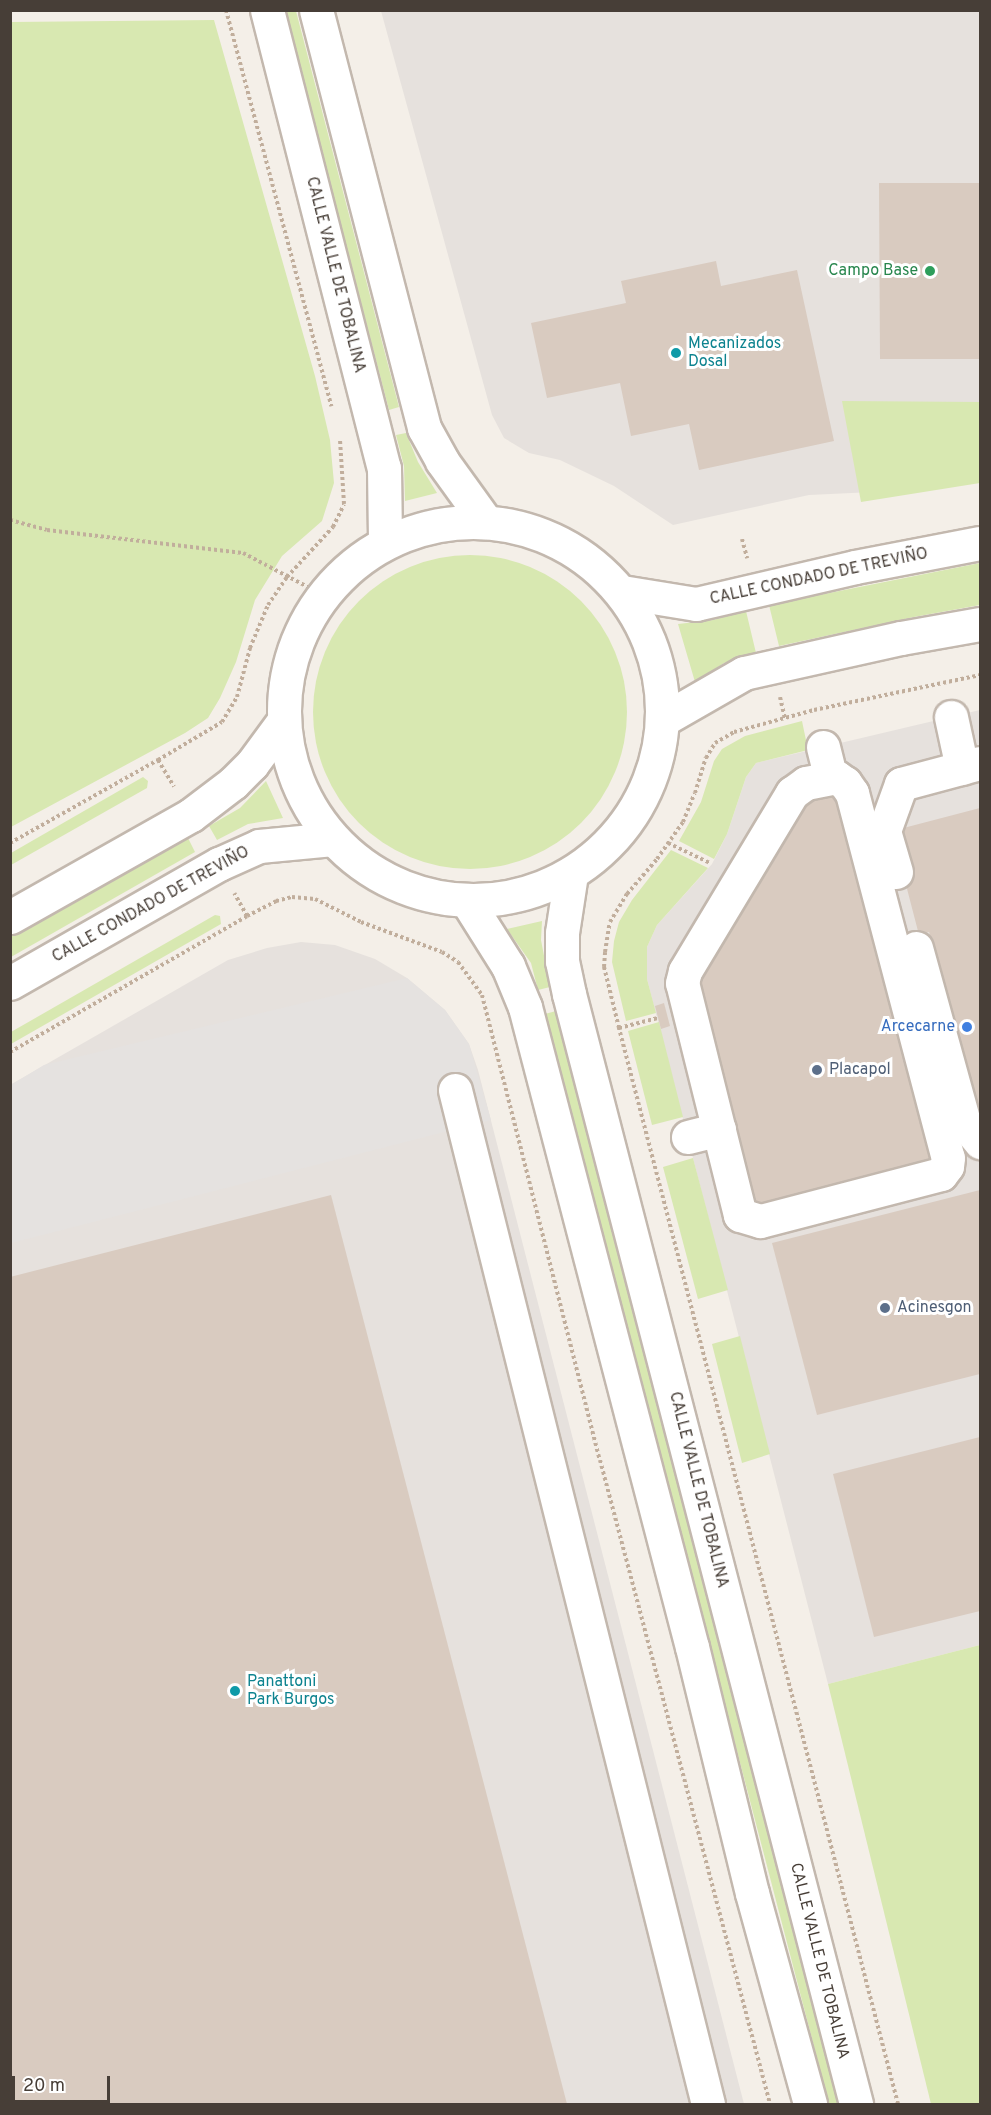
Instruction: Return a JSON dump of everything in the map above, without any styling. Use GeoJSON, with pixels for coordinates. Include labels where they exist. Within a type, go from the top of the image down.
{"type":"FeatureCollection","features":[{"type":"Feature","properties":{"kind":"street","name":"CALLE VALLE DE TOBALINA"},"geometry":{"type":"LineString","coordinates":[[267,10],[384,468],[385,543]]}},
{"type":"Feature","properties":{"kind":"street"},"geometry":{"type":"LineString","coordinates":[[316,10],[424,428],[442,461],[486,522]]}},
{"type":"Feature","properties":{"kind":"street"},"geometry":{"type":"LineString","coordinates":[[486,522],[537,532],[584,556],[622,592],[646,631],[657,663],[664,719],[654,772],[630,820],[593,859],[571,874],[538,889],[503,899],[467,901],[437,897],[380,876],[355,860],[333,839],[308,804],[291,764],[283,722],[285,689],[291,655],[305,624],[323,595],[362,557],[385,543],[434,526],[486,522]]}},
{"type":"Feature","properties":{"kind":"street","name":"CALLE CONDADO DE TREVIÑO"},"geometry":{"type":"LineString","coordinates":[[622,592],[696,604],[855,567],[981,543]]}},
{"type":"Feature","properties":{"kind":"street"},"geometry":{"type":"LineString","coordinates":[[664,719],[729,680],[772,666],[901,638],[981,624]]}},
{"type":"Feature","properties":{"kind":"street"},"geometry":{"type":"LineString","coordinates":[[951,717],[971,765],[901,784],[885,831],[964,1122],[981,1142]]}},
{"type":"Feature","properties":{"kind":"street"},"geometry":{"type":"LineString","coordinates":[[10,917],[191,815],[233,783],[252,764],[283,722]]}},
{"type":"Feature","properties":{"kind":"street"},"geometry":{"type":"LineString","coordinates":[[823,747],[831,778]]}},
{"type":"Feature","properties":{"kind":"street"},"geometry":{"type":"LineString","coordinates":[[836,777],[852,792],[948,1158],[947,1166],[941,1173],[760,1221],[740,1215],[719,1129],[682,983],[686,971],[792,793],[806,783],[836,777]]}},
{"type":"Feature","properties":{"kind":"street","name":"CALLE CONDADO DE TREVIÑO"},"geometry":{"type":"LineString","coordinates":[[10,983],[219,864],[249,851],[279,843],[333,839]]}},
{"type":"Feature","properties":{"kind":"street","name":"CALLE VALLE DE TOBALINA"},"geometry":{"type":"LineString","coordinates":[[571,874],[562,933],[562,961],[567,983],[856,2104]]}},
{"type":"Feature","properties":{"kind":"street"},"geometry":{"type":"LineString","coordinates":[[467,901],[508,966],[525,1007],[689,1635],[752,1893],[810,2104]]}},
{"type":"Feature","properties":{"kind":"street"},"geometry":{"type":"LineString","coordinates":[[455,1090],[708,2104]]}},
{"type":"Feature","properties":{"kind":"street"},"geometry":{"type":"LineString","coordinates":[[688,1137],[719,1129]]}},
{"type":"Feature","properties":{"kind":"path"},"geometry":{"type":"LineString","coordinates":[[226,10],[333,412]]}},
{"type":"Feature","properties":{"kind":"path"},"geometry":{"type":"LineString","coordinates":[[158,760],[222,722],[237,697],[250,648],[268,605],[287,577],[333,527],[344,504],[343,456],[339,435]]}},
{"type":"Feature","properties":{"kind":"path"},"geometry":{"type":"LineString","coordinates":[[10,520],[47,530],[243,553],[323,595]]}},
{"type":"Feature","properties":{"kind":"path"},"geometry":{"type":"LineString","coordinates":[[742,539],[754,591]]}},
{"type":"Feature","properties":{"kind":"path"},"geometry":{"type":"LineString","coordinates":[[772,666],[784,718]]}},
{"type":"Feature","properties":{"kind":"path"},"geometry":{"type":"LineString","coordinates":[[898,2104],[604,967],[610,922],[627,894],[683,822],[696,793],[705,758],[715,743],[734,732],[784,718],[981,675]]}},
{"type":"Feature","properties":{"kind":"path"},"geometry":{"type":"LineString","coordinates":[[668,843],[712,864]]}},
{"type":"Feature","properties":{"kind":"path"},"geometry":{"type":"LineString","coordinates":[[619,1028],[658,1018]]}},
{"type":"Feature","properties":{"kind":"shaded area"},"geometry":{"type":"Polygon","coordinates":[[[381,11],[980,11],[980,480],[894,491],[809,495],[673,525],[614,486],[560,460],[529,453],[504,438],[492,415],[381,11]]]}},
{"type":"Feature","properties":{"kind":"shaded area"},"geometry":{"type":"Polygon","coordinates":[[[980,710],[980,1645],[828,1684],[647,979],[647,947],[657,925],[712,864],[727,834],[746,777],[756,763],[980,710]]]}},
{"type":"Feature","properties":{"kind":"shaded area"},"geometry":{"type":"Polygon","coordinates":[[[301,942],[335,945],[375,959],[407,978],[445,1010],[469,1044],[478,1070],[744,2104],[11,2104],[10,1085],[228,960],[267,948],[301,942]]]}},
{"type":"Feature","properties":{"kind":"shaded area"},"geometry":{"type":"Polygon","coordinates":[[[407,978],[445,1010],[469,1044],[491,1120],[11,1243],[11,1085],[44,1065],[407,978]]]}},
{"type":"Feature","properties":{"kind":"green space"},"geometry":{"type":"Polygon","coordinates":[[[285,11],[296,11],[399,407],[389,410],[285,11]]]}},
{"type":"Feature","properties":{"kind":"green space"},"geometry":{"type":"Polygon","coordinates":[[[214,20],[315,376],[330,440],[334,483],[322,521],[282,556],[255,600],[236,662],[208,718],[185,733],[11,827],[11,22],[214,20]]]}},
{"type":"Feature","properties":{"kind":"green space"},"geometry":{"type":"Polygon","coordinates":[[[842,401],[980,402],[980,483],[861,502],[842,401]]]}},
{"type":"Feature","properties":{"kind":"green space"},"geometry":{"type":"Polygon","coordinates":[[[406,433],[418,462],[437,493],[405,501],[404,466],[396,435],[406,433]]]}},
{"type":"Feature","properties":{"kind":"green space"},"geometry":{"type":"Polygon","coordinates":[[[470,555],[501,558],[530,567],[557,582],[581,601],[600,625],[615,652],[624,681],[627,712],[624,743],[615,772],[600,799],[581,823],[557,842],[530,857],[501,866],[470,869],[439,866],[410,857],[383,842],[359,823],[340,799],[325,772],[316,743],[313,712],[316,681],[325,652],[340,625],[359,601],[383,582],[410,567],[439,558],[470,555]]]}},
{"type":"Feature","properties":{"kind":"green space"},"geometry":{"type":"Polygon","coordinates":[[[980,563],[980,605],[779,646],[769,605],[980,563]]]}},
{"type":"Feature","properties":{"kind":"green space"},"geometry":{"type":"Polygon","coordinates":[[[746,611],[756,653],[724,663],[695,682],[678,624],[713,620],[746,611]]]}},
{"type":"Feature","properties":{"kind":"green space"},"geometry":{"type":"Polygon","coordinates":[[[802,721],[808,750],[756,763],[746,777],[727,834],[714,859],[679,841],[701,802],[714,761],[722,749],[745,736],[802,721]]]}},
{"type":"Feature","properties":{"kind":"green space"},"geometry":{"type":"Polygon","coordinates":[[[143,777],[148,781],[147,788],[11,865],[11,853],[143,777]]]}},
{"type":"Feature","properties":{"kind":"green space"},"geometry":{"type":"Polygon","coordinates":[[[266,781],[283,818],[248,824],[217,840],[209,826],[240,808],[266,781]]]}},
{"type":"Feature","properties":{"kind":"green space"},"geometry":{"type":"Polygon","coordinates":[[[187,836],[195,852],[11,957],[10,937],[187,836]]]}},
{"type":"Feature","properties":{"kind":"green space"},"geometry":{"type":"Polygon","coordinates":[[[671,850],[708,868],[657,925],[647,947],[647,979],[656,1013],[626,1021],[612,962],[619,922],[632,900],[671,850]]]}},
{"type":"Feature","properties":{"kind":"green space"},"geometry":{"type":"Polygon","coordinates":[[[215,915],[220,916],[221,924],[11,1044],[11,1032],[215,915]]]}},
{"type":"Feature","properties":{"kind":"green space"},"geometry":{"type":"Polygon","coordinates":[[[542,921],[541,940],[550,987],[538,990],[531,963],[507,929],[542,921]]]}},
{"type":"Feature","properties":{"kind":"green space"},"geometry":{"type":"Polygon","coordinates":[[[556,1011],[841,2104],[829,2104],[545,1014],[556,1011]]]}},
{"type":"Feature","properties":{"kind":"green space"},"geometry":{"type":"Polygon","coordinates":[[[659,1022],[683,1117],[652,1125],[628,1031],[659,1022]]]}},
{"type":"Feature","properties":{"kind":"green space"},"geometry":{"type":"Polygon","coordinates":[[[693,1158],[728,1290],[698,1299],[663,1167],[693,1158]]]}},
{"type":"Feature","properties":{"kind":"green space"},"geometry":{"type":"Polygon","coordinates":[[[740,1336],[770,1454],[742,1463],[712,1344],[740,1336]]]}},
{"type":"Feature","properties":{"kind":"green space"},"geometry":{"type":"Polygon","coordinates":[[[980,1645],[980,2104],[931,2104],[828,1684],[980,1645]]]}},
{"type":"Feature","properties":{"kind":"building","name":"Campo Base"},"geometry":{"type":"Polygon","coordinates":[[[879,183],[980,183],[980,359],[880,359],[879,183]]]}},
{"type":"Feature","properties":{"kind":"building","name":"Mecanizados Dosal"},"geometry":{"type":"Polygon","coordinates":[[[716,261],[721,286],[797,270],[834,441],[699,470],[689,424],[631,436],[620,383],[547,398],[531,323],[626,303],[621,281],[716,261]]]}},
{"type":"Feature","properties":{"kind":"building","name":"Placapol"},"geometry":{"type":"Polygon","coordinates":[[[840,794],[936,1161],[756,1208],[698,979],[803,800],[840,794]]]}},
{"type":"Feature","properties":{"kind":"building","name":"Arcecarne"},"geometry":{"type":"Polygon","coordinates":[[[980,808],[980,1123],[929,932],[919,935],[892,831],[980,808]]]}},
{"type":"Feature","properties":{"kind":"building"},"geometry":{"type":"Polygon","coordinates":[[[664,1003],[670,1026],[661,1029],[655,1006],[664,1003]]]}},
{"type":"Feature","properties":{"kind":"building","name":"Acinesgon"},"geometry":{"type":"Polygon","coordinates":[[[980,1190],[980,1374],[817,1415],[772,1243],[980,1190]]]}},
{"type":"Feature","properties":{"kind":"building","name":"Panattoni Park Burgos"},"geometry":{"type":"Polygon","coordinates":[[[331,1195],[567,2104],[10,2104],[10,1277],[331,1195]]]}},
{"type":"Feature","properties":{"kind":"building"},"geometry":{"type":"Polygon","coordinates":[[[980,1437],[980,1611],[874,1637],[833,1474],[980,1437]]]}},
{"type":"Feature","properties":{"kind":"place","name":"Campo Base"},"geometry":{"type":"Point","coordinates":[930,271]}},
{"type":"Feature","properties":{"kind":"place","name":"Mecanizados Dosal"},"geometry":{"type":"Point","coordinates":[676,353]}},
{"type":"Feature","properties":{"kind":"place","name":"Arcecarne"},"geometry":{"type":"Point","coordinates":[967,1027]}},
{"type":"Feature","properties":{"kind":"place","name":"Placapol"},"geometry":{"type":"Point","coordinates":[817,1070]}},
{"type":"Feature","properties":{"kind":"place","name":"Acinesgon"},"geometry":{"type":"Point","coordinates":[885,1308]}},
{"type":"Feature","properties":{"kind":"place","name":"Panattoni Park Burgos"},"geometry":{"type":"Point","coordinates":[235,1691]}}]}
